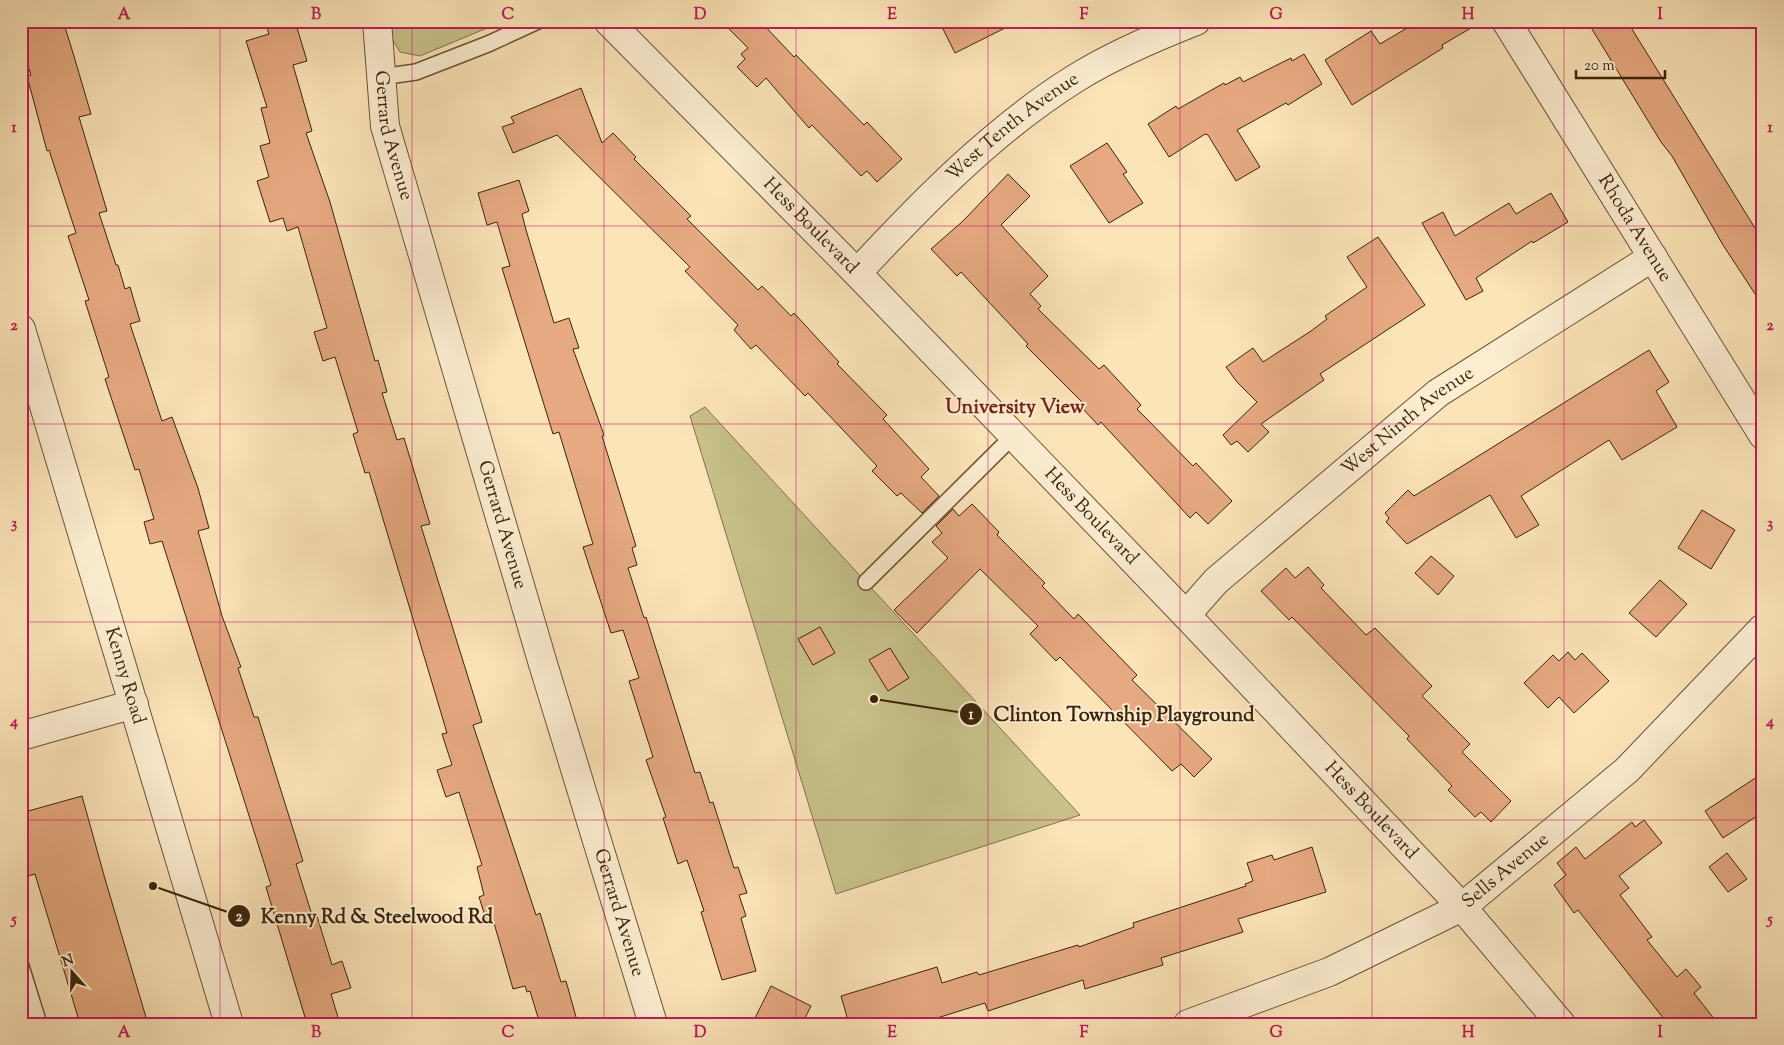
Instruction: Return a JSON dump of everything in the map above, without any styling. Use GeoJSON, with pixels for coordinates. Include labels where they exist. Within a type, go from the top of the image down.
{"type":"FeatureCollection","features":[{"type":"Feature","properties":{"kind":"street","name":"Gerrard Avenue"},"geometry":{"type":"LineString","coordinates":[[377,21],[385,126],[540,654],[653,1024]]}},
{"type":"Feature","properties":{"kind":"street","name":"Hess Boulevard"},"geometry":{"type":"LineString","coordinates":[[608,21],[857,273],[1012,437],[1186,615],[1462,907],[1561,1024]]}},
{"type":"Feature","properties":{"kind":"street","name":"West Tenth Avenue"},"geometry":{"type":"LineString","coordinates":[[857,273],[908,218],[1012,123],[1076,78],[1134,48],[1196,21]]}},
{"type":"Feature","properties":{"kind":"street","name":"Rhoda Avenue"},"geometry":{"type":"LineString","coordinates":[[1506,21],[1763,435]]}},
{"type":"Feature","properties":{"kind":"street","name":"West Ninth Avenue"},"geometry":{"type":"LineString","coordinates":[[1186,615],[1216,581],[1438,392],[1653,256]]}},
{"type":"Feature","properties":{"kind":"street","name":"Kenny Road"},"geometry":{"type":"LineString","coordinates":[[21,329],[229,1024]]}},
{"type":"Feature","properties":{"kind":"street","name":"Sells Avenue"},"geometry":{"type":"LineString","coordinates":[[1188,1024],[1329,972],[1462,907],[1627,770],[1763,628]]}},
{"type":"Feature","properties":{"kind":"street"},"geometry":{"type":"LineString","coordinates":[[21,736],[134,704]]}},
{"type":"Feature","properties":{"kind":"lane"},"geometry":{"type":"LineString","coordinates":[[381,77],[416,72],[488,44],[538,21]]}},
{"type":"Feature","properties":{"kind":"lane"},"geometry":{"type":"LineString","coordinates":[[866,582],[1012,437]]}},
{"type":"Feature","properties":{"kind":"lane"},"geometry":{"type":"LineString","coordinates":[[21,966],[39,1024]]}},
{"type":"Feature","properties":{"kind":"shaded area"},"geometry":{"type":"Polygon","coordinates":[[[391,21],[504,21],[420,56],[400,52],[392,39],[391,21]]]}},
{"type":"Feature","properties":{"kind":"shaded area"},"geometry":{"type":"Polygon","coordinates":[[[705,407],[1080,815],[836,894],[690,416],[705,407]]]}},
{"type":"Feature","properties":{"kind":"building"},"geometry":{"type":"Polygon","coordinates":[[[21,21],[63,21],[91,114],[79,117],[107,211],[99,213],[125,289],[130,287],[140,321],[130,324],[162,421],[172,417],[198,488],[209,528],[198,531],[222,616],[241,667],[238,668],[254,717],[258,717],[303,861],[296,864],[312,915],[316,913],[332,965],[342,961],[351,988],[331,994],[340,1024],[307,1024],[266,887],[271,885],[162,541],[150,544],[144,522],[154,519],[139,469],[135,470],[105,379],[109,377],[85,301],[89,300],[68,236],[76,233],[49,150],[47,151],[27,76],[31,75],[21,45],[21,21]]]}},
{"type":"Feature","properties":{"kind":"building"},"geometry":{"type":"Polygon","coordinates":[[[265,21],[295,21],[307,61],[293,65],[312,131],[306,133],[330,202],[375,361],[378,360],[387,392],[382,393],[397,440],[404,438],[430,524],[421,526],[482,722],[473,725],[536,915],[540,913],[561,982],[566,981],[578,1024],[540,1024],[530,991],[527,992],[525,986],[513,989],[494,923],[488,925],[479,897],[484,895],[477,867],[482,865],[459,792],[446,797],[437,770],[452,765],[442,734],[447,733],[369,472],[365,473],[353,434],[358,432],[335,357],[323,361],[314,332],[327,328],[298,227],[287,231],[283,218],[270,222],[257,181],[269,177],[260,146],[270,143],[261,108],[267,107],[246,41],[269,34],[265,21]]]}},
{"type":"Feature","properties":{"kind":"building"},"geometry":{"type":"Polygon","coordinates":[[[721,21],[760,21],[864,125],[867,122],[902,159],[877,182],[867,171],[861,176],[812,125],[809,128],[766,78],[757,87],[737,67],[745,59],[741,54],[748,48],[721,21]]]}},
{"type":"Feature","properties":{"kind":"building"},"geometry":{"type":"Polygon","coordinates":[[[939,21],[1019,21],[955,53],[939,21]]]}},
{"type":"Feature","properties":{"kind":"building"},"geometry":{"type":"Polygon","coordinates":[[[1419,21],[1483,21],[1442,45],[1443,48],[1352,105],[1325,60],[1371,31],[1380,44],[1419,21]]]}},
{"type":"Feature","properties":{"kind":"building"},"geometry":{"type":"Polygon","coordinates":[[[1587,21],[1627,21],[1755,228],[1763,223],[1763,306],[1723,245],[1672,156],[1661,142],[1587,21]]]}},
{"type":"Feature","properties":{"kind":"building"},"geometry":{"type":"Polygon","coordinates":[[[1304,54],[1322,84],[1288,105],[1286,103],[1237,130],[1260,167],[1236,181],[1208,135],[1205,134],[1169,157],[1148,124],[1176,106],[1178,109],[1224,83],[1225,85],[1240,77],[1243,82],[1291,58],[1292,61],[1304,54]]]}},
{"type":"Feature","properties":{"kind":"building"},"geometry":{"type":"Polygon","coordinates":[[[581,88],[602,143],[613,133],[636,157],[634,159],[691,216],[687,219],[758,290],[762,286],[791,316],[794,313],[839,362],[837,364],[887,415],[883,419],[929,469],[921,477],[939,496],[922,513],[901,493],[897,496],[872,471],[877,466],[808,393],[805,396],[756,345],[751,349],[734,330],[738,325],[685,271],[690,267],[557,135],[513,153],[502,127],[514,123],[511,117],[581,88]]]}},
{"type":"Feature","properties":{"kind":"building"},"geometry":{"type":"Polygon","coordinates":[[[1107,143],[1127,172],[1123,174],[1143,203],[1109,223],[1070,166],[1107,143]]]}},
{"type":"Feature","properties":{"kind":"building"},"geometry":{"type":"Polygon","coordinates":[[[1008,174],[1030,196],[1001,225],[1048,276],[1030,294],[1041,306],[1038,309],[1099,369],[1104,365],[1141,405],[1137,409],[1193,466],[1196,463],[1232,501],[1208,524],[1196,512],[1190,518],[1101,422],[1098,425],[1081,407],[1084,404],[1026,346],[1028,344],[961,272],[957,276],[931,249],[963,221],[1008,174]]]}},
{"type":"Feature","properties":{"kind":"building"},"geometry":{"type":"Polygon","coordinates":[[[519,180],[529,211],[522,214],[554,323],[569,318],[579,348],[573,349],[604,435],[602,436],[636,546],[632,548],[637,565],[628,568],[644,618],[646,617],[695,773],[700,772],[710,803],[713,802],[734,868],[738,867],[747,893],[739,895],[746,916],[741,918],[756,971],[722,980],[701,912],[704,911],[687,860],[678,864],[663,818],[666,817],[646,760],[653,757],[629,681],[639,678],[623,630],[611,633],[583,547],[593,544],[559,432],[553,434],[502,268],[510,266],[497,222],[487,225],[478,193],[519,180]]]}},
{"type":"Feature","properties":{"kind":"building"},"geometry":{"type":"Polygon","coordinates":[[[1551,193],[1568,222],[1533,243],[1532,241],[1476,278],[1483,291],[1466,300],[1422,223],[1443,212],[1455,236],[1509,203],[1516,214],[1551,193]]]}},
{"type":"Feature","properties":{"kind":"building"},"geometry":{"type":"Polygon","coordinates":[[[1378,237],[1425,305],[1320,374],[1324,380],[1261,424],[1269,432],[1248,452],[1237,441],[1231,445],[1223,435],[1257,402],[1237,382],[1226,367],[1253,348],[1263,362],[1311,331],[1327,319],[1325,316],[1367,287],[1347,257],[1378,237]]]}},
{"type":"Feature","properties":{"kind":"building"},"geometry":{"type":"Polygon","coordinates":[[[1649,350],[1669,382],[1656,391],[1677,427],[1622,460],[1609,440],[1521,496],[1539,525],[1516,538],[1490,495],[1407,544],[1386,522],[1389,518],[1385,513],[1408,490],[1414,496],[1649,350]]]}},
{"type":"Feature","properties":{"kind":"building"},"geometry":{"type":"Polygon","coordinates":[[[972,504],[999,532],[997,535],[1045,583],[1042,586],[1074,619],[1078,614],[1137,675],[1132,680],[1212,759],[1194,777],[1181,764],[1172,771],[1060,657],[1056,661],[1030,634],[1038,626],[980,569],[917,633],[894,610],[948,558],[932,542],[942,533],[936,526],[953,509],[959,516],[972,504]]]}},
{"type":"Feature","properties":{"kind":"building"},"geometry":{"type":"Polygon","coordinates":[[[1702,510],[1735,530],[1711,569],[1678,548],[1702,510]]]}},
{"type":"Feature","properties":{"kind":"building"},"geometry":{"type":"Polygon","coordinates":[[[1431,556],[1454,576],[1438,595],[1415,573],[1431,556]]]}},
{"type":"Feature","properties":{"kind":"building"},"geometry":{"type":"Polygon","coordinates":[[[1308,567],[1324,585],[1321,588],[1366,635],[1375,628],[1432,686],[1422,696],[1470,744],[1462,752],[1511,801],[1491,822],[1481,812],[1475,817],[1448,790],[1452,786],[1407,739],[1409,736],[1292,617],[1289,620],[1261,591],[1286,568],[1295,578],[1308,567]]]}},
{"type":"Feature","properties":{"kind":"building"},"geometry":{"type":"Polygon","coordinates":[[[1660,580],[1687,604],[1656,637],[1629,613],[1660,580]]]}},
{"type":"Feature","properties":{"kind":"building"},"geometry":{"type":"Polygon","coordinates":[[[820,627],[835,653],[813,665],[798,639],[820,627]]]}},
{"type":"Feature","properties":{"kind":"building"},"geometry":{"type":"Polygon","coordinates":[[[890,648],[909,678],[888,691],[869,660],[890,648]]]}},
{"type":"Feature","properties":{"kind":"building"},"geometry":{"type":"Polygon","coordinates":[[[1568,652],[1575,660],[1582,653],[1609,681],[1574,713],[1559,697],[1548,708],[1524,683],[1553,655],[1559,661],[1568,652]]]}},
{"type":"Feature","properties":{"kind":"building"},"geometry":{"type":"Polygon","coordinates":[[[1763,773],[1763,812],[1723,838],[1705,811],[1763,773]]]}},
{"type":"Feature","properties":{"kind":"building"},"geometry":{"type":"Polygon","coordinates":[[[82,796],[148,1024],[80,1024],[35,874],[21,878],[21,813],[82,796]]]}},
{"type":"Feature","properties":{"kind":"building"},"geometry":{"type":"Polygon","coordinates":[[[1644,820],[1662,843],[1619,876],[1629,888],[1620,895],[1652,937],[1647,940],[1677,977],[1686,969],[1701,987],[1694,993],[1718,1024],[1668,1024],[1578,910],[1574,913],[1554,885],[1566,875],[1557,863],[1576,847],[1585,859],[1632,822],[1635,827],[1644,820]]]}},
{"type":"Feature","properties":{"kind":"building"},"geometry":{"type":"Polygon","coordinates":[[[1312,847],[1326,892],[1238,919],[1243,932],[1161,958],[1163,965],[1085,989],[1083,980],[988,1011],[985,1003],[918,1024],[849,1024],[841,996],[937,967],[942,983],[977,972],[979,975],[1078,945],[1079,947],[1134,927],[1133,923],[1246,886],[1245,884],[1253,881],[1247,863],[1272,855],[1274,860],[1312,847]]]}},
{"type":"Feature","properties":{"kind":"building"},"geometry":{"type":"Polygon","coordinates":[[[1727,853],[1747,879],[1728,892],[1709,867],[1727,853]]]}},
{"type":"Feature","properties":{"kind":"building"},"geometry":{"type":"Polygon","coordinates":[[[771,986],[811,1006],[802,1024],[752,1024],[771,986]]]}},
{"type":"Feature","properties":{"kind":"place","name":"Clinton Township Playground"},"geometry":{"type":"Point","coordinates":[874,699]}},
{"type":"Feature","properties":{"kind":"place","name":"Kenny Rd & Steelwood Rd"},"geometry":{"type":"Point","coordinates":[153,886]}},
{"type":"Feature","properties":{"kind":"district","name":"University View"},"geometry":{"type":"Point","coordinates":[1015,408]}}]}
